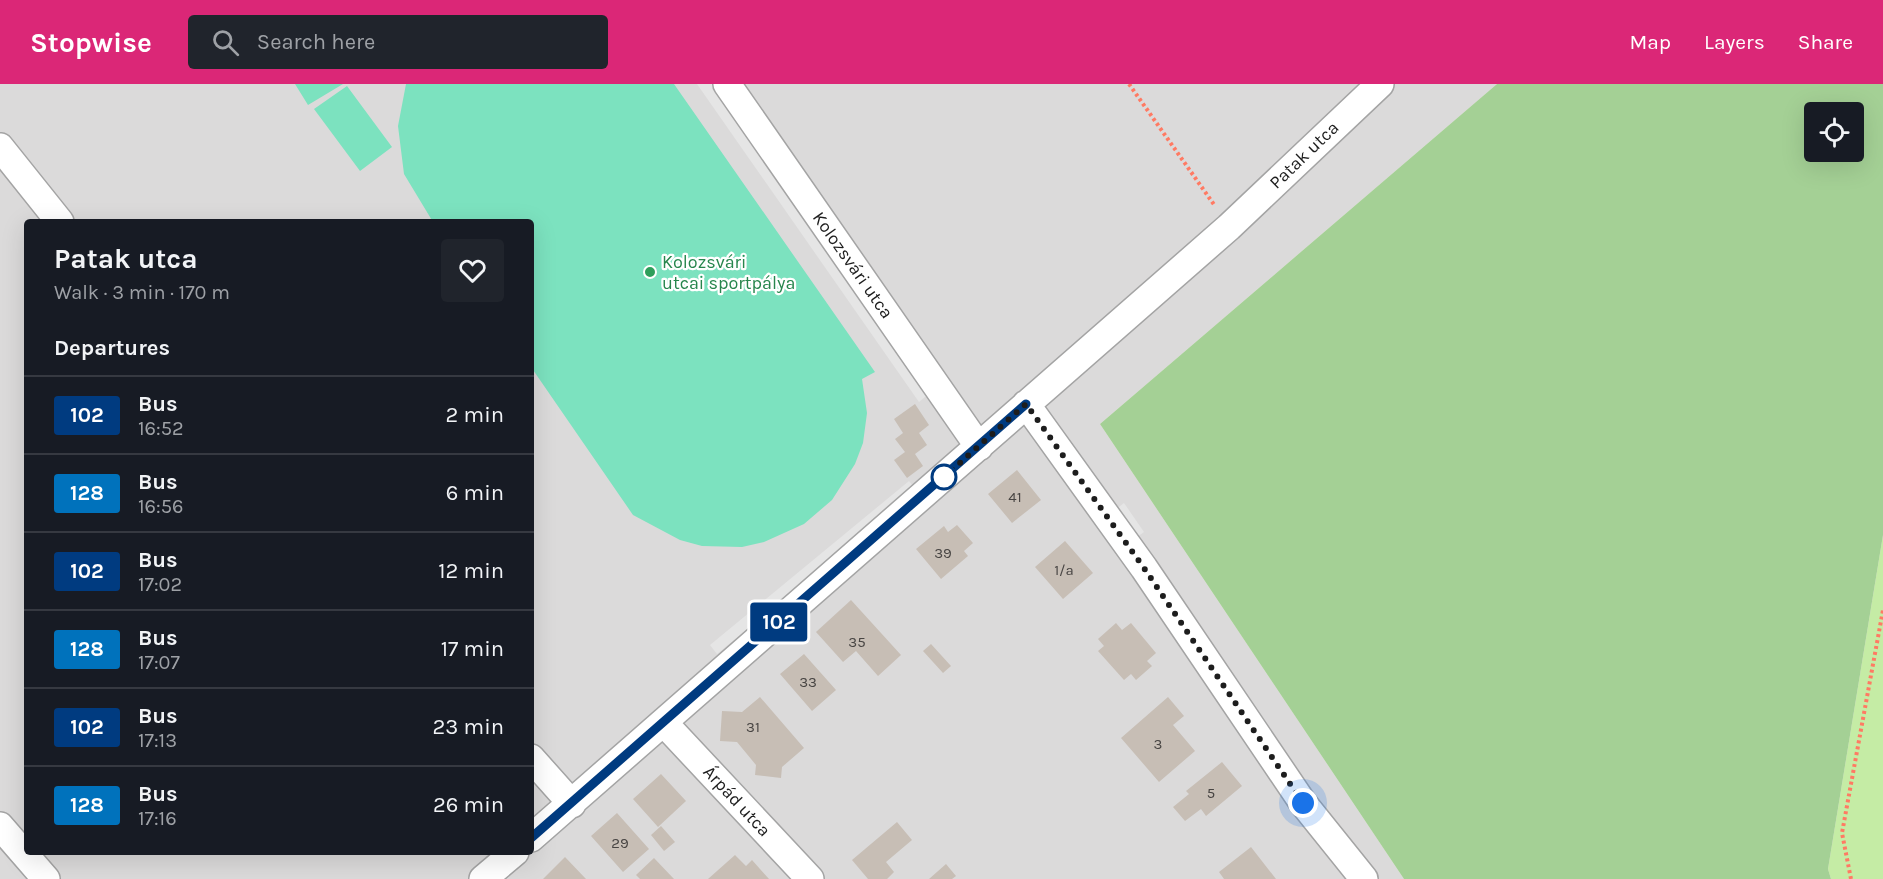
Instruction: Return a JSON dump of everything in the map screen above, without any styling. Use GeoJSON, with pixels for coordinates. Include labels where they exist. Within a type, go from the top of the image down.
{"type":"FeatureCollection","features":[{"type":"Feature","properties":{"kind":"street","name":"Kolozsvári utca"},"geometry":{"type":"LineString","coordinates":[[727,84],[979,447]]}},
{"type":"Feature","properties":{"kind":"street","name":"Patak utca"},"geometry":{"type":"LineString","coordinates":[[534,836],[1229,227],[1380,84]]}},
{"type":"Feature","properties":{"kind":"street"},"geometry":{"type":"LineString","coordinates":[[0,147],[58,219]]}},
{"type":"Feature","properties":{"kind":"street"},"geometry":{"type":"LineString","coordinates":[[1026,404],[1144,568],[1303,803],[1364,879]]}},
{"type":"Feature","properties":{"kind":"street","name":"Árpád utca"},"geometry":{"type":"LineString","coordinates":[[664,723],[810,879]]}},
{"type":"Feature","properties":{"kind":"street"},"geometry":{"type":"LineString","coordinates":[[534,761],[572,804]]}},
{"type":"Feature","properties":{"kind":"street"},"geometry":{"type":"LineString","coordinates":[[0,826],[24,854]]}},
{"type":"Feature","properties":{"kind":"street"},"geometry":{"type":"LineString","coordinates":[[25,855],[46,879]]}},
{"type":"Feature","properties":{"kind":"street"},"geometry":{"type":"LineString","coordinates":[[483,879],[511,855]]}},
{"type":"Feature","properties":{"kind":"path"},"geometry":{"type":"LineString","coordinates":[[1129,84],[1229,227]]}},
{"type":"Feature","properties":{"kind":"path"},"geometry":{"type":"LineString","coordinates":[[1851,879],[1842,833],[1883,610]]}},
{"type":"Feature","properties":{"kind":"shaded area"},"geometry":{"type":"Polygon","coordinates":[[[0,84],[1497,84],[1100,424],[1404,879],[0,879],[0,84]]]}},
{"type":"Feature","properties":{"kind":"shaded area"},"geometry":{"type":"Polygon","coordinates":[[[697,84],[728,84],[937,387],[919,402],[697,84]]]}},
{"type":"Feature","properties":{"kind":"shaded area"},"geometry":{"type":"Polygon","coordinates":[[[909,481],[916,490],[717,654],[710,645],[909,481]]]}},
{"type":"Feature","properties":{"kind":"shaded area"},"geometry":{"type":"Polygon","coordinates":[[[1124,503],[1144,532],[1127,544],[1107,516],[1124,503]]]}},
{"type":"Feature","properties":{"kind":"green space"},"geometry":{"type":"Polygon","coordinates":[[[295,84],[343,84],[308,105],[295,84]]]}},
{"type":"Feature","properties":{"kind":"green space"},"geometry":{"type":"Polygon","coordinates":[[[406,84],[674,84],[875,372],[862,379],[867,413],[863,443],[855,464],[832,500],[804,524],[764,542],[742,547],[702,546],[680,540],[633,515],[534,371],[534,219],[431,219],[404,174],[398,126],[406,84]]]}},
{"type":"Feature","properties":{"kind":"green space"},"geometry":{"type":"Polygon","coordinates":[[[1497,84],[1883,84],[1883,535],[1828,869],[1831,879],[1404,879],[1100,424],[1497,84]]]}},
{"type":"Feature","properties":{"kind":"green space"},"geometry":{"type":"Polygon","coordinates":[[[347,86],[392,147],[360,171],[314,109],[347,86]]]}},
{"type":"Feature","properties":{"kind":"green space"},"geometry":{"type":"Polygon","coordinates":[[[1883,535],[1883,879],[1831,879],[1828,869],[1883,535]]]}},
{"type":"Feature","properties":{"kind":"building"},"geometry":{"type":"Polygon","coordinates":[[[915,404],[929,425],[919,433],[927,445],[915,454],[923,466],[907,478],[894,460],[905,452],[895,439],[903,433],[894,419],[915,404]]]}},
{"type":"Feature","properties":{"kind":"building"},"geometry":{"type":"Polygon","coordinates":[[[1017,470],[1041,500],[1012,523],[988,494],[1017,470]]]}},
{"type":"Feature","properties":{"kind":"building"},"geometry":{"type":"Polygon","coordinates":[[[957,525],[973,543],[964,551],[968,556],[941,579],[916,549],[944,526],[948,532],[957,525]]]}},
{"type":"Feature","properties":{"kind":"building"},"geometry":{"type":"Polygon","coordinates":[[[1065,541],[1093,573],[1063,599],[1035,567],[1065,541]]]}},
{"type":"Feature","properties":{"kind":"building"},"geometry":{"type":"Polygon","coordinates":[[[851,600],[901,655],[878,676],[856,651],[843,662],[816,632],[851,600]]]}},
{"type":"Feature","properties":{"kind":"building"},"geometry":{"type":"Polygon","coordinates":[[[1116,623],[1122,630],[1131,623],[1156,653],[1147,661],[1152,666],[1136,680],[1131,674],[1124,680],[1098,651],[1104,646],[1098,639],[1116,623]]]}},
{"type":"Feature","properties":{"kind":"building"},"geometry":{"type":"Polygon","coordinates":[[[931,644],[951,666],[943,673],[923,651],[931,644]]]}},
{"type":"Feature","properties":{"kind":"building"},"geometry":{"type":"Polygon","coordinates":[[[804,654],[836,690],[812,711],[780,674],[804,654]]]}},
{"type":"Feature","properties":{"kind":"building"},"geometry":{"type":"Polygon","coordinates":[[[760,697],[804,748],[782,767],[781,778],[755,775],[756,765],[737,742],[720,741],[722,711],[742,712],[760,697]]]}},
{"type":"Feature","properties":{"kind":"building"},"geometry":{"type":"Polygon","coordinates":[[[1168,697],[1184,716],[1173,725],[1195,751],[1159,782],[1121,738],[1168,697]]]}},
{"type":"Feature","properties":{"kind":"building"},"geometry":{"type":"Polygon","coordinates":[[[1222,762],[1242,786],[1206,816],[1201,809],[1185,821],[1173,807],[1189,794],[1186,791],[1222,762]]]}},
{"type":"Feature","properties":{"kind":"building"},"geometry":{"type":"Polygon","coordinates":[[[661,774],[686,801],[658,827],[633,799],[661,774]]]}},
{"type":"Feature","properties":{"kind":"building"},"geometry":{"type":"Polygon","coordinates":[[[617,813],[649,849],[623,872],[591,836],[617,813]]]}},
{"type":"Feature","properties":{"kind":"building"},"geometry":{"type":"Polygon","coordinates":[[[897,822],[912,840],[886,862],[894,872],[887,879],[868,879],[852,860],[897,822]]]}},
{"type":"Feature","properties":{"kind":"building"},"geometry":{"type":"Polygon","coordinates":[[[661,826],[675,842],[664,851],[651,835],[661,826]]]}},
{"type":"Feature","properties":{"kind":"building"},"geometry":{"type":"Polygon","coordinates":[[[1251,847],[1276,879],[1224,879],[1219,872],[1251,847]]]}},
{"type":"Feature","properties":{"kind":"building"},"geometry":{"type":"Polygon","coordinates":[[[735,855],[746,866],[752,860],[769,879],[708,879],[735,855]]]}},
{"type":"Feature","properties":{"kind":"building"},"geometry":{"type":"Polygon","coordinates":[[[565,857],[586,879],[543,879],[565,857]]]}},
{"type":"Feature","properties":{"kind":"building"},"geometry":{"type":"Polygon","coordinates":[[[654,858],[674,879],[640,879],[636,875],[654,858]]]}},
{"type":"Feature","properties":{"kind":"building"},"geometry":{"type":"Polygon","coordinates":[[[946,864],[956,876],[952,879],[929,879],[946,864]]]}},
{"type":"Feature","properties":{"kind":"bus line","name":"102"},"geometry":{"type":"LineString","coordinates":[[534,835],[1026,404]]}},
{"type":"Feature","properties":{"kind":"place","name":"Kolozsvári utcai sportpálya"},"geometry":{"type":"Point","coordinates":[650,272]}},
{"type":"Feature","properties":{"kind":"route"},"geometry":{"type":"LineString","coordinates":[[944,477],[1026,404],[1144,568],[1303,803]]}}]}
